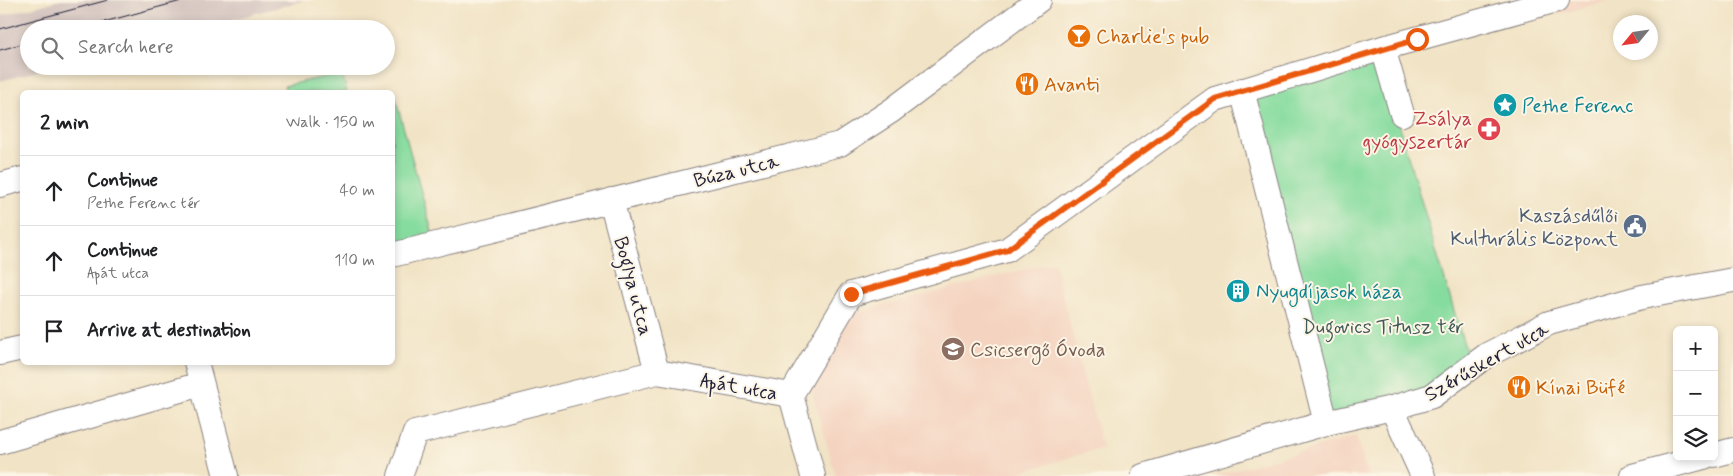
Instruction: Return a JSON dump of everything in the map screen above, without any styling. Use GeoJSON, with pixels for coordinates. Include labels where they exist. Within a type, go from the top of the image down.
{"type":"FeatureCollection","features":[{"type":"Feature","properties":{"kind":"street","name":"Búza utca"},"geometry":{"type":"LineString","coordinates":[[395,254],[840,144],[891,111],[1039,0]]}},
{"type":"Feature","properties":{"kind":"street","name":"Apát utca"},"geometry":{"type":"LineString","coordinates":[[400,476],[415,433],[657,372],[791,395],[851,294],[1007,250],[1215,99],[1383,48],[1557,0]]}},
{"type":"Feature","properties":{"kind":"street"},"geometry":{"type":"LineString","coordinates":[[1383,48],[1402,114]]}},
{"type":"Feature","properties":{"kind":"street"},"geometry":{"type":"LineString","coordinates":[[1242,90],[1326,422]]}},
{"type":"Feature","properties":{"kind":"street"},"geometry":{"type":"LineString","coordinates":[[0,185],[20,180]]}},
{"type":"Feature","properties":{"kind":"street","name":"Boglya utca"},"geometry":{"type":"LineString","coordinates":[[611,200],[657,372]]}},
{"type":"Feature","properties":{"kind":"street","name":"Szérűskert utca"},"geometry":{"type":"LineString","coordinates":[[1143,476],[1326,422],[1392,408],[1432,396],[1487,355],[1549,323],[1642,297],[1733,280]]}},
{"type":"Feature","properties":{"kind":"street"},"geometry":{"type":"LineString","coordinates":[[0,354],[20,349]]}},
{"type":"Feature","properties":{"kind":"street"},"geometry":{"type":"LineString","coordinates":[[0,442],[199,373],[226,476]]}},
{"type":"Feature","properties":{"kind":"street"},"geometry":{"type":"LineString","coordinates":[[791,395],[813,476]]}},
{"type":"Feature","properties":{"kind":"street"},"geometry":{"type":"LineString","coordinates":[[1392,408],[1423,476]]}},
{"type":"Feature","properties":{"kind":"street"},"geometry":{"type":"LineString","coordinates":[[1718,454],[1733,450]]}},
{"type":"Feature","properties":{"kind":"street"},"geometry":{"type":"LineString","coordinates":[[1632,476],[1689,461]]}},
{"type":"Feature","properties":{"kind":"shaded area"},"geometry":{"type":"Polygon","coordinates":[[[61,0],[305,0],[231,20],[20,20],[20,75],[22,75],[0,81],[0,16],[61,0]]]}},
{"type":"Feature","properties":{"kind":"shaded area"},"geometry":{"type":"Polygon","coordinates":[[[1546,0],[1613,0],[1550,16],[1546,0]]]}},
{"type":"Feature","properties":{"kind":"shaded area","name":"Csicsergő Óvoda"},"geometry":{"type":"Polygon","coordinates":[[[1054,262],[1102,448],[1007,476],[836,476],[810,384],[850,314],[1054,262]]]}},
{"type":"Feature","properties":{"kind":"shaded area"},"geometry":{"type":"Polygon","coordinates":[[[1356,436],[1368,476],[1214,476],[1356,436]]]}},
{"type":"Feature","properties":{"kind":"green space","name":"Dugovics Titusz tér"},"geometry":{"type":"Polygon","coordinates":[[[1379,59],[1469,361],[1429,390],[1330,416],[1251,95],[1379,59]]]}},
{"type":"Feature","properties":{"kind":"green space"},"geometry":{"type":"Polygon","coordinates":[[[333,75],[343,75],[346,90],[285,90],[284,86],[333,75]]]}},
{"type":"Feature","properties":{"kind":"green space"},"geometry":{"type":"Polygon","coordinates":[[[395,97],[433,235],[395,245],[395,97]]]}},
{"type":"Feature","properties":{"kind":"tram line"},"geometry":{"type":"LineString","coordinates":[[34,20],[108,0]]}},
{"type":"Feature","properties":{"kind":"tram line"},"geometry":{"type":"LineString","coordinates":[[111,20],[185,0]]}},
{"type":"Feature","properties":{"kind":"tram line"},"geometry":{"type":"LineString","coordinates":[[0,29],[20,24]]}},
{"type":"Feature","properties":{"kind":"tram line"},"geometry":{"type":"LineString","coordinates":[[0,50],[20,44]]}},
{"type":"Feature","properties":{"kind":"place","name":"Charlie's pub"},"geometry":{"type":"Point","coordinates":[1079,36]}},
{"type":"Feature","properties":{"kind":"place","name":"Avanti"},"geometry":{"type":"Point","coordinates":[1027,84]}},
{"type":"Feature","properties":{"kind":"place","name":"Pethe Ferenc"},"geometry":{"type":"Point","coordinates":[1505,105]}},
{"type":"Feature","properties":{"kind":"place","name":"Zsálya gyógyszertár"},"geometry":{"type":"Point","coordinates":[1489,129]}},
{"type":"Feature","properties":{"kind":"place","name":"Kaszásdűlői Kulturális Központ"},"geometry":{"type":"Point","coordinates":[1635,226]}},
{"type":"Feature","properties":{"kind":"place","name":"Nyugdíjasok háza"},"geometry":{"type":"Point","coordinates":[1238,291]}},
{"type":"Feature","properties":{"kind":"place","name":"Csicsergő Óvoda"},"geometry":{"type":"Point","coordinates":[953,349]}},
{"type":"Feature","properties":{"kind":"place","name":"Kínai Büfé"},"geometry":{"type":"Point","coordinates":[1519,387]}},
{"type":"Feature","properties":{"kind":"route"},"geometry":{"type":"LineString","coordinates":[[851,294],[1007,250],[1215,99],[1417,39]]}}]}
